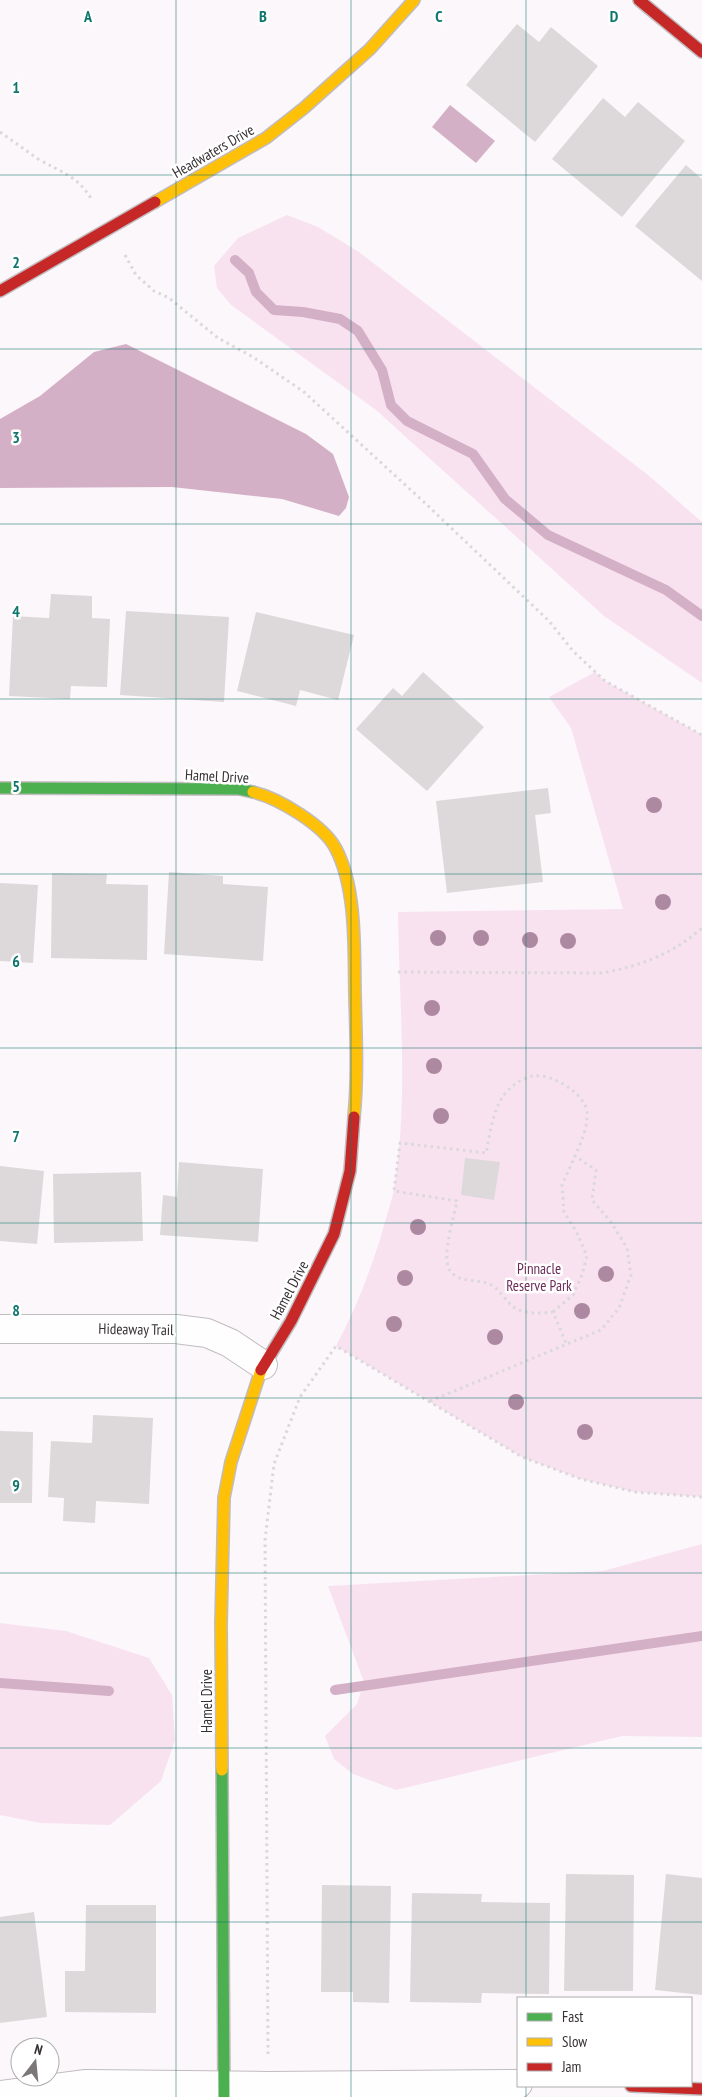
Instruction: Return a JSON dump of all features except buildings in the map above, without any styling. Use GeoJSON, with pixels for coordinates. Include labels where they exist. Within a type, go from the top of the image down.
{"type":"FeatureCollection","features":[{"type":"Feature","properties":{"kind":"street","name":"Headwaters Drive"},"geometry":{"type":"LineString","coordinates":[[0,291],[266,138],[370,49],[414,0]]}},
{"type":"Feature","properties":{"kind":"street"},"geometry":{"type":"LineString","coordinates":[[639,0],[702,52]]}},
{"type":"Feature","properties":{"kind":"street","name":"Hamel Drive"},"geometry":{"type":"LineString","coordinates":[[0,788],[239,789],[262,794],[293,809],[313,824],[335,847],[344,868],[353,922],[357,1086],[350,1171],[334,1234],[291,1321],[263,1365],[231,1462],[224,1498],[221,1634],[224,2091]]}},
{"type":"Feature","properties":{"kind":"street","name":"Hideaway Trail"},"geometry":{"type":"LineString","coordinates":[[0,1329],[176,1329],[207,1333],[230,1343],[263,1365]]}},
{"type":"Feature","properties":{"kind":"street"},"geometry":{"type":"LineString","coordinates":[[0,2096],[86,2084],[224,2091],[268,2086],[517,2084]]}},
{"type":"Feature","properties":{"kind":"street"},"geometry":{"type":"LineString","coordinates":[[655,2087],[702,2089]]}},
{"type":"Feature","properties":{"kind":"path"},"geometry":{"type":"LineString","coordinates":[[0,132],[47,164],[72,176],[88,192],[136,275],[154,291],[169,298],[218,338],[253,357],[304,392],[425,503],[549,621],[573,651],[605,681],[702,735]]}},
{"type":"Feature","properties":{"kind":"path"},"geometry":{"type":"LineString","coordinates":[[398,972],[602,972],[627,969],[653,960],[678,947],[702,928]]}},
{"type":"Feature","properties":{"kind":"path"},"geometry":{"type":"LineString","coordinates":[[534,1076],[556,1080],[577,1093],[587,1110],[586,1130],[575,1156],[562,1185],[564,1212],[576,1231],[586,1256],[582,1275],[573,1295],[553,1312],[540,1314],[521,1311],[509,1305],[498,1291],[488,1283],[458,1278],[449,1268],[447,1252],[457,1201],[394,1191],[400,1143],[486,1153],[493,1121],[502,1097],[515,1083],[534,1076]]}},
{"type":"Feature","properties":{"kind":"path"},"geometry":{"type":"LineString","coordinates":[[429,1401],[601,1330],[619,1308],[631,1275],[626,1248],[611,1222],[592,1200],[596,1170],[575,1156]]}},
{"type":"Feature","properties":{"kind":"path"},"geometry":{"type":"LineString","coordinates":[[553,1312],[566,1343]]}},
{"type":"Feature","properties":{"kind":"path"},"geometry":{"type":"LineString","coordinates":[[268,2086],[265,1540],[274,1464],[300,1397],[336,1346],[522,1457],[581,1478],[635,1492],[702,1497]]}},
{"type":"Feature","properties":{"kind":"green space"},"geometry":{"type":"Polygon","coordinates":[[[287,215],[318,227],[359,252],[648,475],[702,522],[702,683],[604,616],[376,410],[231,305],[217,288],[214,266],[238,238],[287,215]]]}},
{"type":"Feature","properties":{"kind":"green space","name":"Pinnacle Reserve Park"},"geometry":{"type":"Polygon","coordinates":[[[595,672],[605,681],[702,735],[702,1497],[635,1492],[581,1479],[522,1457],[336,1346],[358,1301],[370,1270],[391,1201],[399,1155],[402,1050],[398,912],[623,909],[571,728],[549,697],[595,672]]]}},
{"type":"Feature","properties":{"kind":"green space"},"geometry":{"type":"Polygon","coordinates":[[[702,1544],[702,1737],[622,1736],[396,1790],[353,1774],[334,1759],[325,1736],[357,1704],[364,1682],[328,1586],[603,1571],[702,1544]]]}},
{"type":"Feature","properties":{"kind":"green space"},"geometry":{"type":"Polygon","coordinates":[[[0,1623],[66,1631],[149,1658],[172,1695],[175,1740],[161,1781],[110,1825],[40,1823],[0,1815],[0,1623]]]}},
{"type":"Feature","properties":{"kind":"shaded area"},"geometry":{"type":"Polygon","coordinates":[[[450,105],[495,141],[476,163],[432,127],[450,105]]]}},
{"type":"Feature","properties":{"kind":"shaded area"},"geometry":{"type":"Polygon","coordinates":[[[126,344],[306,434],[333,454],[349,497],[346,508],[339,516],[282,499],[172,487],[0,488],[0,419],[40,396],[94,352],[126,344]]]}},
{"type":"Feature","properties":{"kind":"waterway"},"geometry":{"type":"LineString","coordinates":[[235,260],[249,273],[256,292],[274,310],[303,312],[340,319],[358,331],[382,370],[391,405],[407,421],[473,454],[505,499],[548,535],[666,590],[702,616]]}},
{"type":"Feature","properties":{"kind":"waterway"},"geometry":{"type":"LineString","coordinates":[[335,1690],[702,1636]]}},
{"type":"Feature","properties":{"kind":"waterway"},"geometry":{"type":"LineString","coordinates":[[0,1683],[109,1691]]}},
{"type":"Feature","properties":{"kind":"traffic: fast"},"geometry":{"type":"LineString","coordinates":[[0,788],[239,789],[253,792]]}},
{"type":"Feature","properties":{"kind":"traffic: fast"},"geometry":{"type":"LineString","coordinates":[[222,1770],[224,2097]]}},
{"type":"Feature","properties":{"kind":"traffic: slow"},"geometry":{"type":"LineString","coordinates":[[155,202],[266,138],[304,108],[370,49],[414,0]]}},
{"type":"Feature","properties":{"kind":"traffic: slow"},"geometry":{"type":"LineString","coordinates":[[253,792],[287,806],[311,822],[330,840],[343,865],[351,901],[354,940],[356,1056],[354,1117]]}},
{"type":"Feature","properties":{"kind":"traffic: slow"},"geometry":{"type":"LineString","coordinates":[[222,1770],[221,1624],[224,1498],[231,1462],[261,1370]]}},
{"type":"Feature","properties":{"kind":"traffic: jam"},"geometry":{"type":"LineString","coordinates":[[639,0],[702,52]]}},
{"type":"Feature","properties":{"kind":"traffic: jam"},"geometry":{"type":"LineString","coordinates":[[0,291],[155,202]]}},
{"type":"Feature","properties":{"kind":"traffic: jam"},"geometry":{"type":"LineString","coordinates":[[261,1370],[291,1321],[334,1234],[350,1171],[354,1117]]}},
{"type":"Feature","properties":{"kind":"traffic: jam"},"geometry":{"type":"LineString","coordinates":[[655,2087],[702,2089]]}}]}
